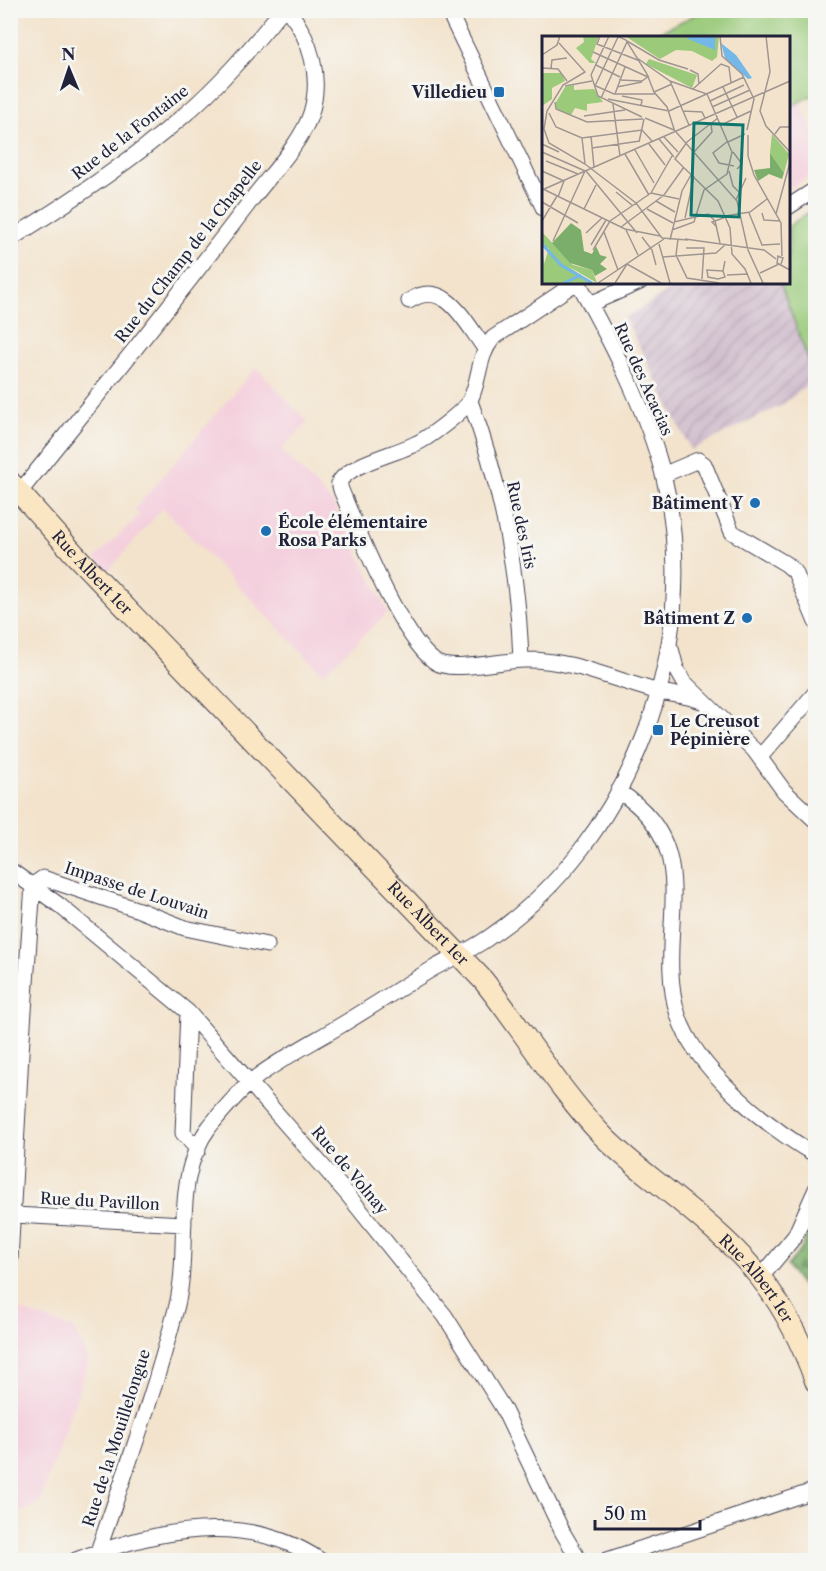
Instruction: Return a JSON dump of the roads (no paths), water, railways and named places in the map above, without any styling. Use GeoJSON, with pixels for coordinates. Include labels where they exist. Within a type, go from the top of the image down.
{"type":"FeatureCollection","features":[{"type":"Feature","properties":{"kind":"main road","name":"Rue Albert 1er"},"geometry":{"type":"LineString","coordinates":[[15,488],[459,955],[513,1018],[563,1090],[604,1138],[725,1238],[762,1276],[786,1316],[816,1382]]}},
{"type":"Feature","properties":{"kind":"street","name":"Rue de la Fontaine"},"geometry":{"type":"LineString","coordinates":[[10,239],[74,199],[184,116],[251,48],[282,10]]}},
{"type":"Feature","properties":{"kind":"street","name":"Rue du Champ de la Chapelle"},"geometry":{"type":"LineString","coordinates":[[15,488],[232,225],[302,132],[315,97],[315,78],[307,40],[288,10]]}},
{"type":"Feature","properties":{"kind":"street"},"geometry":{"type":"LineString","coordinates":[[449,11],[542,205]]}},
{"type":"Feature","properties":{"kind":"street"},"geometry":{"type":"LineString","coordinates":[[790,206],[816,189]]}},
{"type":"Feature","properties":{"kind":"street"},"geometry":{"type":"LineString","coordinates":[[575,284],[506,327],[484,347],[470,400],[423,440],[345,473],[339,482],[341,490],[360,535],[408,628],[436,663],[449,666],[521,660],[567,663],[659,692],[683,694],[704,702]]}},
{"type":"Feature","properties":{"kind":"street","name":"Rue des Acacias"},"geometry":{"type":"LineString","coordinates":[[459,955],[507,925],[545,891],[565,869],[618,791],[641,745],[659,692],[670,647],[675,602],[674,556],[663,475],[632,390],[579,284]]}},
{"type":"Feature","properties":{"kind":"street"},"geometry":{"type":"LineString","coordinates":[[590,304],[635,284]]}},
{"type":"Feature","properties":{"kind":"street"},"geometry":{"type":"LineString","coordinates":[[409,301],[420,294],[433,293],[447,298],[484,347]]}},
{"type":"Feature","properties":{"kind":"street","name":"Rue des Iris"},"geometry":{"type":"LineString","coordinates":[[470,400],[483,436],[507,532],[517,589],[521,660]]}},
{"type":"Feature","properties":{"kind":"street"},"geometry":{"type":"LineString","coordinates":[[663,475],[691,461],[698,460],[704,464],[732,532],[786,564],[795,572],[816,622]]}},
{"type":"Feature","properties":{"kind":"street"},"geometry":{"type":"LineString","coordinates":[[670,647],[676,668],[684,682],[760,757],[784,791],[816,821]]}},
{"type":"Feature","properties":{"kind":"street"},"geometry":{"type":"LineString","coordinates":[[760,757],[816,692]]}},
{"type":"Feature","properties":{"kind":"street"},"geometry":{"type":"LineString","coordinates":[[618,791],[643,808],[656,824],[671,858],[675,896],[672,984],[678,1015],[694,1047],[715,1075],[739,1097],[777,1129],[816,1155]]}},
{"type":"Feature","properties":{"kind":"street","name":"Rue de Volnay"},"geometry":{"type":"LineString","coordinates":[[10,870],[33,885],[188,1012],[348,1194],[445,1316],[503,1408],[563,1533],[579,1560]]}},
{"type":"Feature","properties":{"kind":"street","name":"Impasse de Louvain"},"geometry":{"type":"LineString","coordinates":[[33,885],[43,878],[185,928],[267,945]]}},
{"type":"Feature","properties":{"kind":"street"},"geometry":{"type":"LineString","coordinates":[[10,1260],[33,885]]}},
{"type":"Feature","properties":{"kind":"street","name":"Rue de la Mouillelongue"},"geometry":{"type":"LineString","coordinates":[[96,1556],[144,1422],[178,1300],[189,1172],[208,1129],[251,1082],[459,955]]}},
{"type":"Feature","properties":{"kind":"street"},"geometry":{"type":"LineString","coordinates":[[188,1012],[183,1133],[198,1150]]}},
{"type":"Feature","properties":{"kind":"street"},"geometry":{"type":"LineString","coordinates":[[762,1276],[795,1236],[816,1189]]}},
{"type":"Feature","properties":{"kind":"street","name":"Rue du Pavillon"},"geometry":{"type":"LineString","coordinates":[[14,1215],[184,1224]]}},
{"type":"Feature","properties":{"kind":"street"},"geometry":{"type":"LineString","coordinates":[[607,1560],[816,1490]]}},
{"type":"Feature","properties":{"kind":"street"},"geometry":{"type":"LineString","coordinates":[[76,1560],[96,1556],[169,1532],[205,1528],[254,1532],[284,1542],[321,1560]]}},
{"type":"Feature","properties":{"kind":"place","name":"Villedieu"},"geometry":{"type":"Point","coordinates":[499,92]}},
{"type":"Feature","properties":{"kind":"place","name":"Bâtiment Y"},"geometry":{"type":"Point","coordinates":[755,503]}},
{"type":"Feature","properties":{"kind":"place","name":"École élémentaire Rosa Parks"},"geometry":{"type":"Point","coordinates":[266,531]}},
{"type":"Feature","properties":{"kind":"place","name":"Bâtiment Z"},"geometry":{"type":"Point","coordinates":[747,618]}},
{"type":"Feature","properties":{"kind":"place","name":"Le Creusot Pépinière"},"geometry":{"type":"Point","coordinates":[658,730]}}]}
